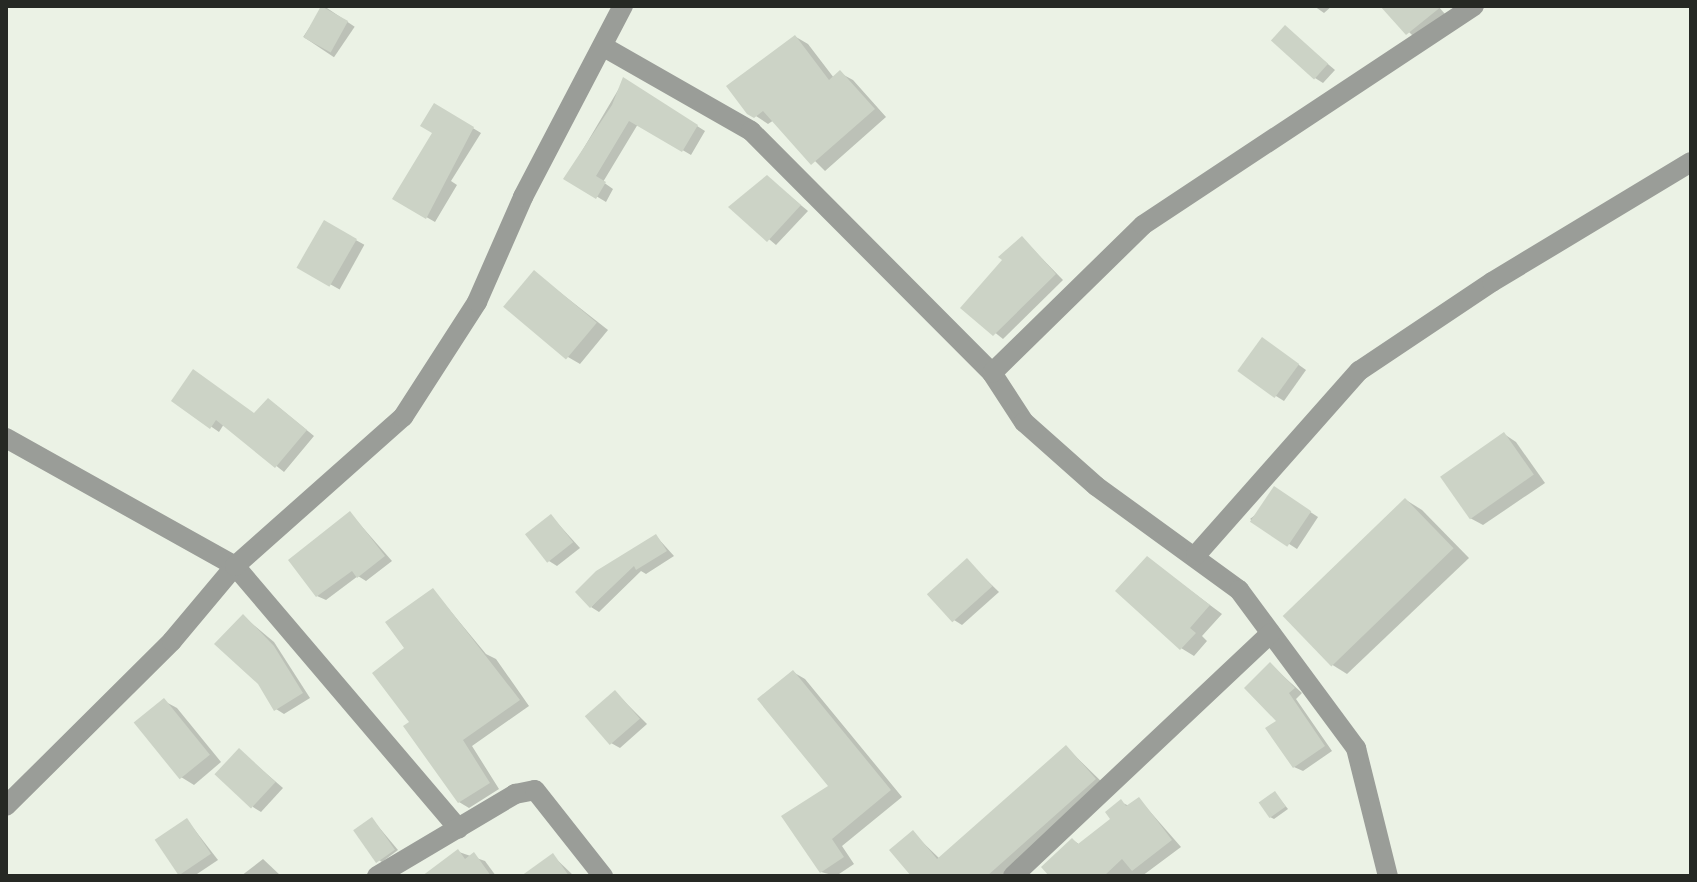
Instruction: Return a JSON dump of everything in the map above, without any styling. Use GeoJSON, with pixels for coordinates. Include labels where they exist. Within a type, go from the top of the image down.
{"type":"FeatureCollection","features":[{"type":"Feature","properties":{"kind":"street"},"geometry":{"type":"LineString","coordinates":[[6,806],[172,641],[235,566],[403,417],[477,302],[523,197],[623,6]]}},
{"type":"Feature","properties":{"kind":"street"},"geometry":{"type":"LineString","coordinates":[[992,373],[1143,225],[1474,6]]}},
{"type":"Feature","properties":{"kind":"street"},"geometry":{"type":"LineString","coordinates":[[604,47],[751,131],[992,373],[1024,422],[1096,486],[1196,555],[1239,590],[1356,748],[1388,876]]}},
{"type":"Feature","properties":{"kind":"street"},"geometry":{"type":"LineString","coordinates":[[1196,555],[1359,371],[1492,282],[1691,162]]}},
{"type":"Feature","properties":{"kind":"street"},"geometry":{"type":"LineString","coordinates":[[6,438],[235,566],[459,829]]}},
{"type":"Feature","properties":{"kind":"street"},"geometry":{"type":"LineString","coordinates":[[1013,876],[1271,633]]}},
{"type":"Feature","properties":{"kind":"street"},"geometry":{"type":"LineString","coordinates":[[377,876],[515,794],[535,790],[603,876]]}},
{"type":"Feature","properties":{"kind":"building"},"geometry":{"type":"Polygon","coordinates":[[[321,6],[348,21],[331,53],[304,37],[321,6]]]}},
{"type":"Feature","properties":{"kind":"building"},"geometry":{"type":"Polygon","coordinates":[[[1380,6],[1442,6],[1406,35],[1380,6]]]}},
{"type":"Feature","properties":{"kind":"building"},"geometry":{"type":"Polygon","coordinates":[[[1285,25],[1328,64],[1314,79],[1271,41],[1285,25]]]}},
{"type":"Feature","properties":{"kind":"building"},"geometry":{"type":"Polygon","coordinates":[[[795,35],[829,80],[840,70],[875,109],[811,165],[763,111],[754,118],[747,114],[726,86],[795,35]]]}},
{"type":"Feature","properties":{"kind":"building"},"geometry":{"type":"Polygon","coordinates":[[[623,77],[698,125],[682,152],[629,121],[596,176],[606,182],[596,199],[563,179],[612,105],[623,77]]]}},
{"type":"Feature","properties":{"kind":"building"},"geometry":{"type":"Polygon","coordinates":[[[434,103],[474,127],[426,219],[392,199],[432,133],[420,126],[434,103]]]}},
{"type":"Feature","properties":{"kind":"building"},"geometry":{"type":"Polygon","coordinates":[[[767,175],[801,205],[767,242],[728,207],[767,175]]]}},
{"type":"Feature","properties":{"kind":"building"},"geometry":{"type":"Polygon","coordinates":[[[324,220],[357,239],[329,287],[296,268],[324,220]]]}},
{"type":"Feature","properties":{"kind":"building"},"geometry":{"type":"Polygon","coordinates":[[[1022,236],[1056,274],[993,336],[960,308],[1002,260],[998,257],[1022,236]]]}},
{"type":"Feature","properties":{"kind":"building"},"geometry":{"type":"Polygon","coordinates":[[[534,270],[597,323],[566,359],[503,307],[534,270]]]}},
{"type":"Feature","properties":{"kind":"building"},"geometry":{"type":"Polygon","coordinates":[[[1262,337],[1299,364],[1275,398],[1237,371],[1262,337]]]}},
{"type":"Feature","properties":{"kind":"building"},"geometry":{"type":"Polygon","coordinates":[[[193,369],[254,413],[268,398],[307,430],[275,468],[216,420],[210,429],[171,401],[193,369]]]}},
{"type":"Feature","properties":{"kind":"building"},"geometry":{"type":"Polygon","coordinates":[[[1504,432],[1534,475],[1470,519],[1440,477],[1504,432]]]}},
{"type":"Feature","properties":{"kind":"building"},"geometry":{"type":"Polygon","coordinates":[[[1274,486],[1311,511],[1287,547],[1250,522],[1274,486]]]}},
{"type":"Feature","properties":{"kind":"building"},"geometry":{"type":"Polygon","coordinates":[[[1405,498],[1454,548],[1331,666],[1283,616],[1405,498]]]}},
{"type":"Feature","properties":{"kind":"building"},"geometry":{"type":"Polygon","coordinates":[[[350,511],[385,556],[357,578],[352,571],[316,597],[288,560],[350,511]]]}},
{"type":"Feature","properties":{"kind":"building"},"geometry":{"type":"Polygon","coordinates":[[[551,514],[573,542],[547,563],[525,534],[551,514]]]}},
{"type":"Feature","properties":{"kind":"building"},"geometry":{"type":"Polygon","coordinates":[[[656,534],[667,551],[636,570],[634,566],[590,608],[575,592],[596,571],[656,534]]]}},
{"type":"Feature","properties":{"kind":"building"},"geometry":{"type":"Polygon","coordinates":[[[1147,556],[1210,605],[1190,628],[1196,633],[1180,650],[1115,591],[1147,556]]]}},
{"type":"Feature","properties":{"kind":"building"},"geometry":{"type":"Polygon","coordinates":[[[967,558],[992,586],[952,622],[927,594],[967,558]]]}},
{"type":"Feature","properties":{"kind":"building"},"geometry":{"type":"Polygon","coordinates":[[[433,588],[520,700],[463,740],[490,783],[458,803],[403,726],[409,722],[372,673],[404,648],[385,622],[433,588]]]}},
{"type":"Feature","properties":{"kind":"building"},"geometry":{"type":"Polygon","coordinates":[[[243,614],[274,646],[303,693],[274,711],[258,684],[214,644],[243,614]]]}},
{"type":"Feature","properties":{"kind":"building"},"geometry":{"type":"Polygon","coordinates":[[[1270,662],[1295,688],[1289,693],[1325,746],[1293,768],[1265,728],[1276,721],[1244,688],[1270,662]]]}},
{"type":"Feature","properties":{"kind":"building"},"geometry":{"type":"Polygon","coordinates":[[[793,670],[891,790],[832,839],[844,857],[820,873],[781,816],[828,786],[757,699],[793,670]]]}},
{"type":"Feature","properties":{"kind":"building"},"geometry":{"type":"Polygon","coordinates":[[[615,690],[640,719],[610,745],[585,716],[615,690]]]}},
{"type":"Feature","properties":{"kind":"building"},"geometry":{"type":"Polygon","coordinates":[[[164,698],[210,755],[180,779],[134,723],[164,698]]]}},
{"type":"Feature","properties":{"kind":"building"},"geometry":{"type":"Polygon","coordinates":[[[1066,745],[1096,779],[987,876],[911,876],[889,850],[913,830],[937,859],[1066,745]]]}},
{"type":"Feature","properties":{"kind":"building"},"geometry":{"type":"Polygon","coordinates":[[[239,748],[276,782],[251,808],[214,774],[239,748]]]}},
{"type":"Feature","properties":{"kind":"building"},"geometry":{"type":"Polygon","coordinates":[[[1275,791],[1286,807],[1270,818],[1259,802],[1275,791]]]}},
{"type":"Feature","properties":{"kind":"building"},"geometry":{"type":"Polygon","coordinates":[[[1139,797],[1172,840],[1132,871],[1122,859],[1104,876],[1049,876],[1041,867],[1072,838],[1078,844],[1110,819],[1105,812],[1121,799],[1126,806],[1139,797]]]}},
{"type":"Feature","properties":{"kind":"building"},"geometry":{"type":"Polygon","coordinates":[[[372,817],[395,850],[376,863],[353,830],[372,817]]]}},
{"type":"Feature","properties":{"kind":"building"},"geometry":{"type":"Polygon","coordinates":[[[187,818],[211,854],[179,875],[155,840],[187,818]]]}},
{"type":"Feature","properties":{"kind":"building"},"geometry":{"type":"Polygon","coordinates":[[[458,849],[465,859],[474,852],[491,876],[422,876],[458,849]]]}},
{"type":"Feature","properties":{"kind":"building"},"geometry":{"type":"Polygon","coordinates":[[[553,853],[569,876],[521,876],[553,853]]]}}]}
